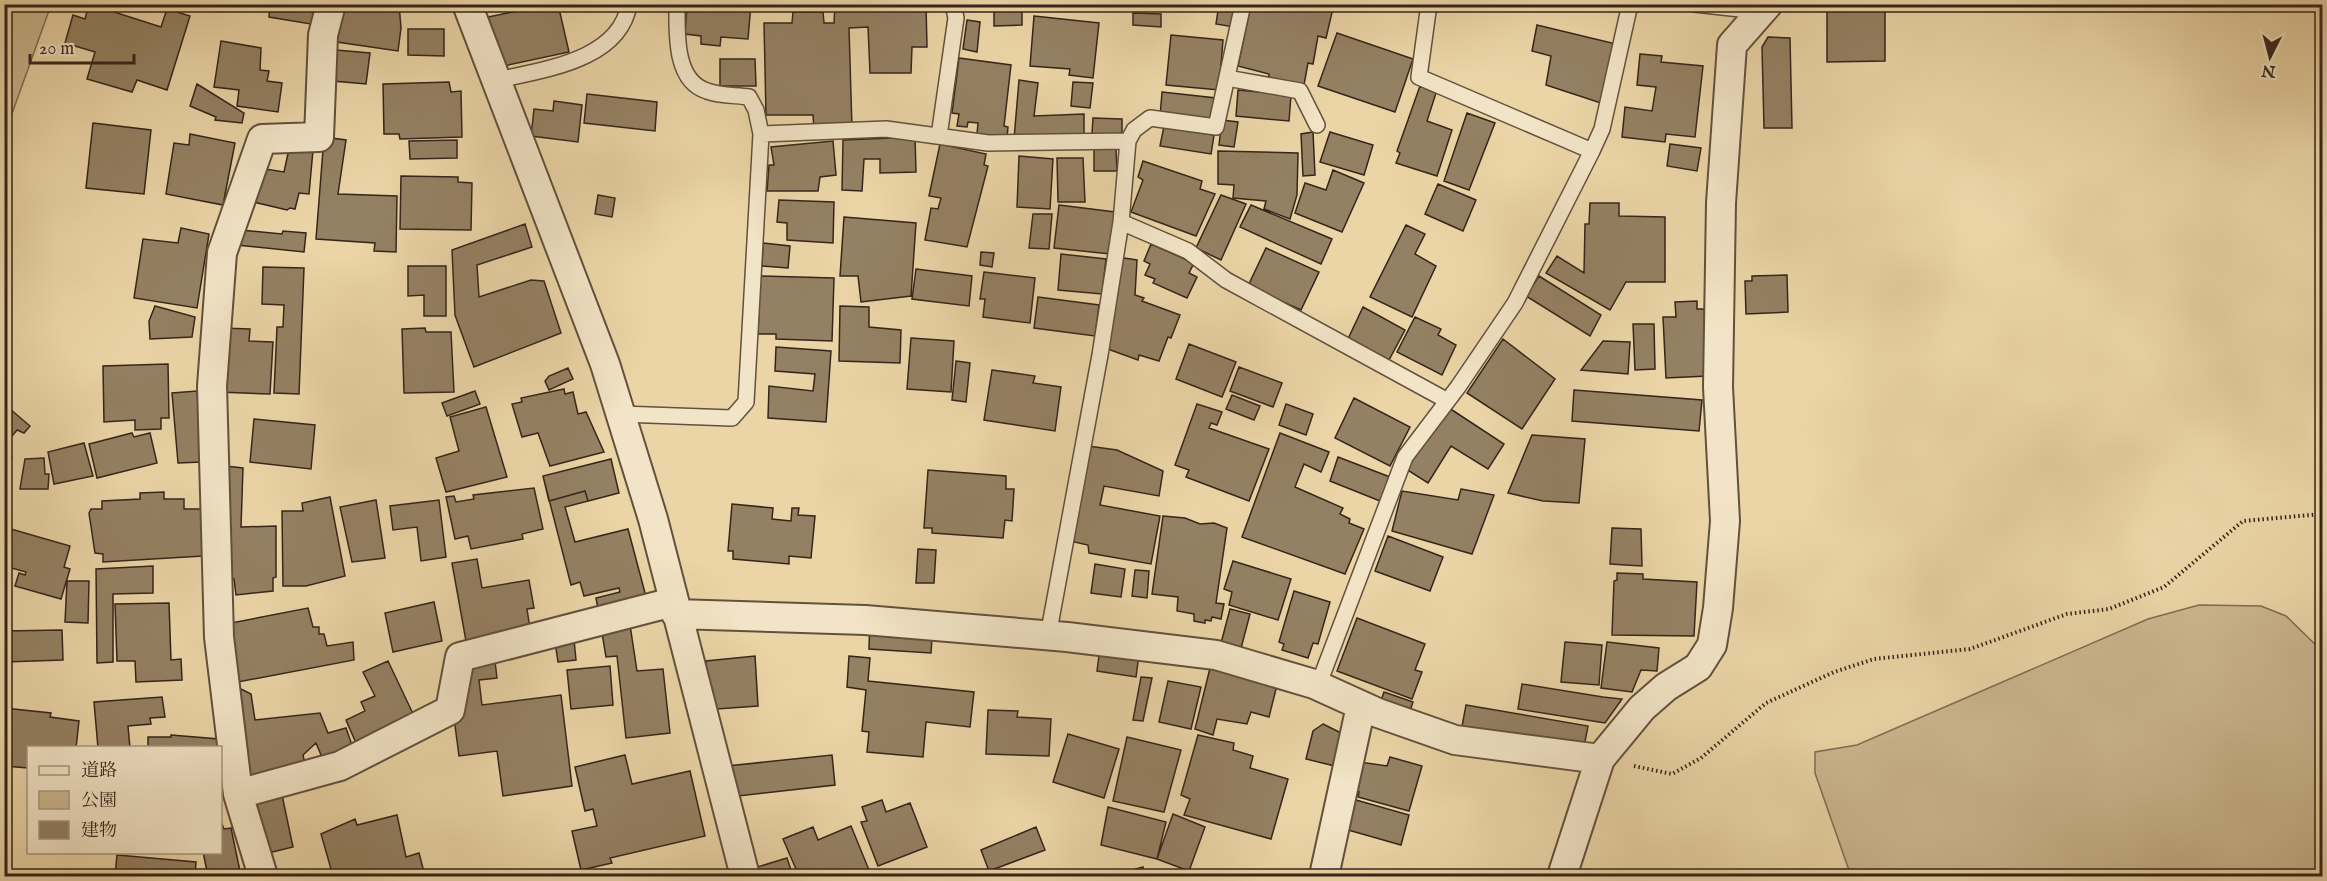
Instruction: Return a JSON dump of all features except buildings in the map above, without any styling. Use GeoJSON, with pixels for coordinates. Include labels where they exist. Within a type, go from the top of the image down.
{"type":"FeatureCollection","features":[{"type":"Feature","properties":{"kind":"street"},"geometry":{"type":"LineString","coordinates":[[263,876],[238,794],[219,637],[212,386],[222,253],[262,139],[319,137],[323,35],[331,4]]}},
{"type":"Feature","properties":{"kind":"street"},"geometry":{"type":"LineString","coordinates":[[467,4],[494,81],[605,364],[621,414],[653,519],[674,608],[745,876]]}},
{"type":"Feature","properties":{"kind":"street"},"geometry":{"type":"LineString","coordinates":[[1562,876],[1600,759],[1642,708],[1666,687],[1698,667],[1712,645],[1718,608],[1725,521],[1719,375],[1722,203],[1732,45],[1766,4]]}},
{"type":"Feature","properties":{"kind":"street"},"geometry":{"type":"LineString","coordinates":[[238,794],[340,766],[450,710],[460,657],[674,608],[865,620],[1048,636],[1216,655],[1318,686],[1361,706],[1455,740],[1600,759]]}},
{"type":"Feature","properties":{"kind":"street"},"geometry":{"type":"LineString","coordinates":[[1324,876],[1361,706]]}},
{"type":"Feature","properties":{"kind":"lane"},"geometry":{"type":"LineString","coordinates":[[494,81],[577,61],[610,41],[628,11],[629,4]]}},
{"type":"Feature","properties":{"kind":"lane"},"geometry":{"type":"LineString","coordinates":[[621,414],[732,418],[746,402],[761,134],[756,110],[749,97],[706,91],[692,81],[676,50],[677,4]]}},
{"type":"Feature","properties":{"kind":"lane"},"geometry":{"type":"LineString","coordinates":[[939,136],[956,18],[953,4]]}},
{"type":"Feature","properties":{"kind":"lane"},"geometry":{"type":"LineString","coordinates":[[1048,636],[1100,355],[1120,222],[1128,141],[1134,130],[1149,118],[1216,127],[1243,4]]}},
{"type":"Feature","properties":{"kind":"lane"},"geometry":{"type":"LineString","coordinates":[[1430,4],[1419,77],[1592,151]]}},
{"type":"Feature","properties":{"kind":"lane"},"geometry":{"type":"LineString","coordinates":[[1318,686],[1405,457],[1458,387],[1515,303],[1592,151],[1602,129],[1630,4]]}},
{"type":"Feature","properties":{"kind":"lane"},"geometry":{"type":"LineString","coordinates":[[1695,4],[1740,9],[1766,4]]}},
{"type":"Feature","properties":{"kind":"lane"},"geometry":{"type":"LineString","coordinates":[[1227,78],[1300,91],[1317,125]]}},
{"type":"Feature","properties":{"kind":"lane"},"geometry":{"type":"LineString","coordinates":[[761,134],[886,129],[988,143],[1128,141]]}},
{"type":"Feature","properties":{"kind":"lane"},"geometry":{"type":"LineString","coordinates":[[1120,222],[1188,250],[1226,280],[1446,400]]}},
{"type":"Feature","properties":{"kind":"path"},"geometry":{"type":"LineString","coordinates":[[1600,759],[1672,774],[1701,758],[1766,703],[1834,672],[1874,659],[1970,649],[2067,614],[2109,609],[2164,587],[2243,521],[2322,514]]}},
{"type":"Feature","properties":{"kind":"green space"},"geometry":{"type":"Polygon","coordinates":[[[4,5],[51,5],[5,133],[4,5]]]}},
{"type":"Feature","properties":{"kind":"green space"},"geometry":{"type":"Polygon","coordinates":[[[2199,605],[2261,606],[2286,616],[2322,651],[2322,876],[1851,876],[1815,773],[1815,752],[1857,745],[2148,619],[2199,605]]]}}]}
